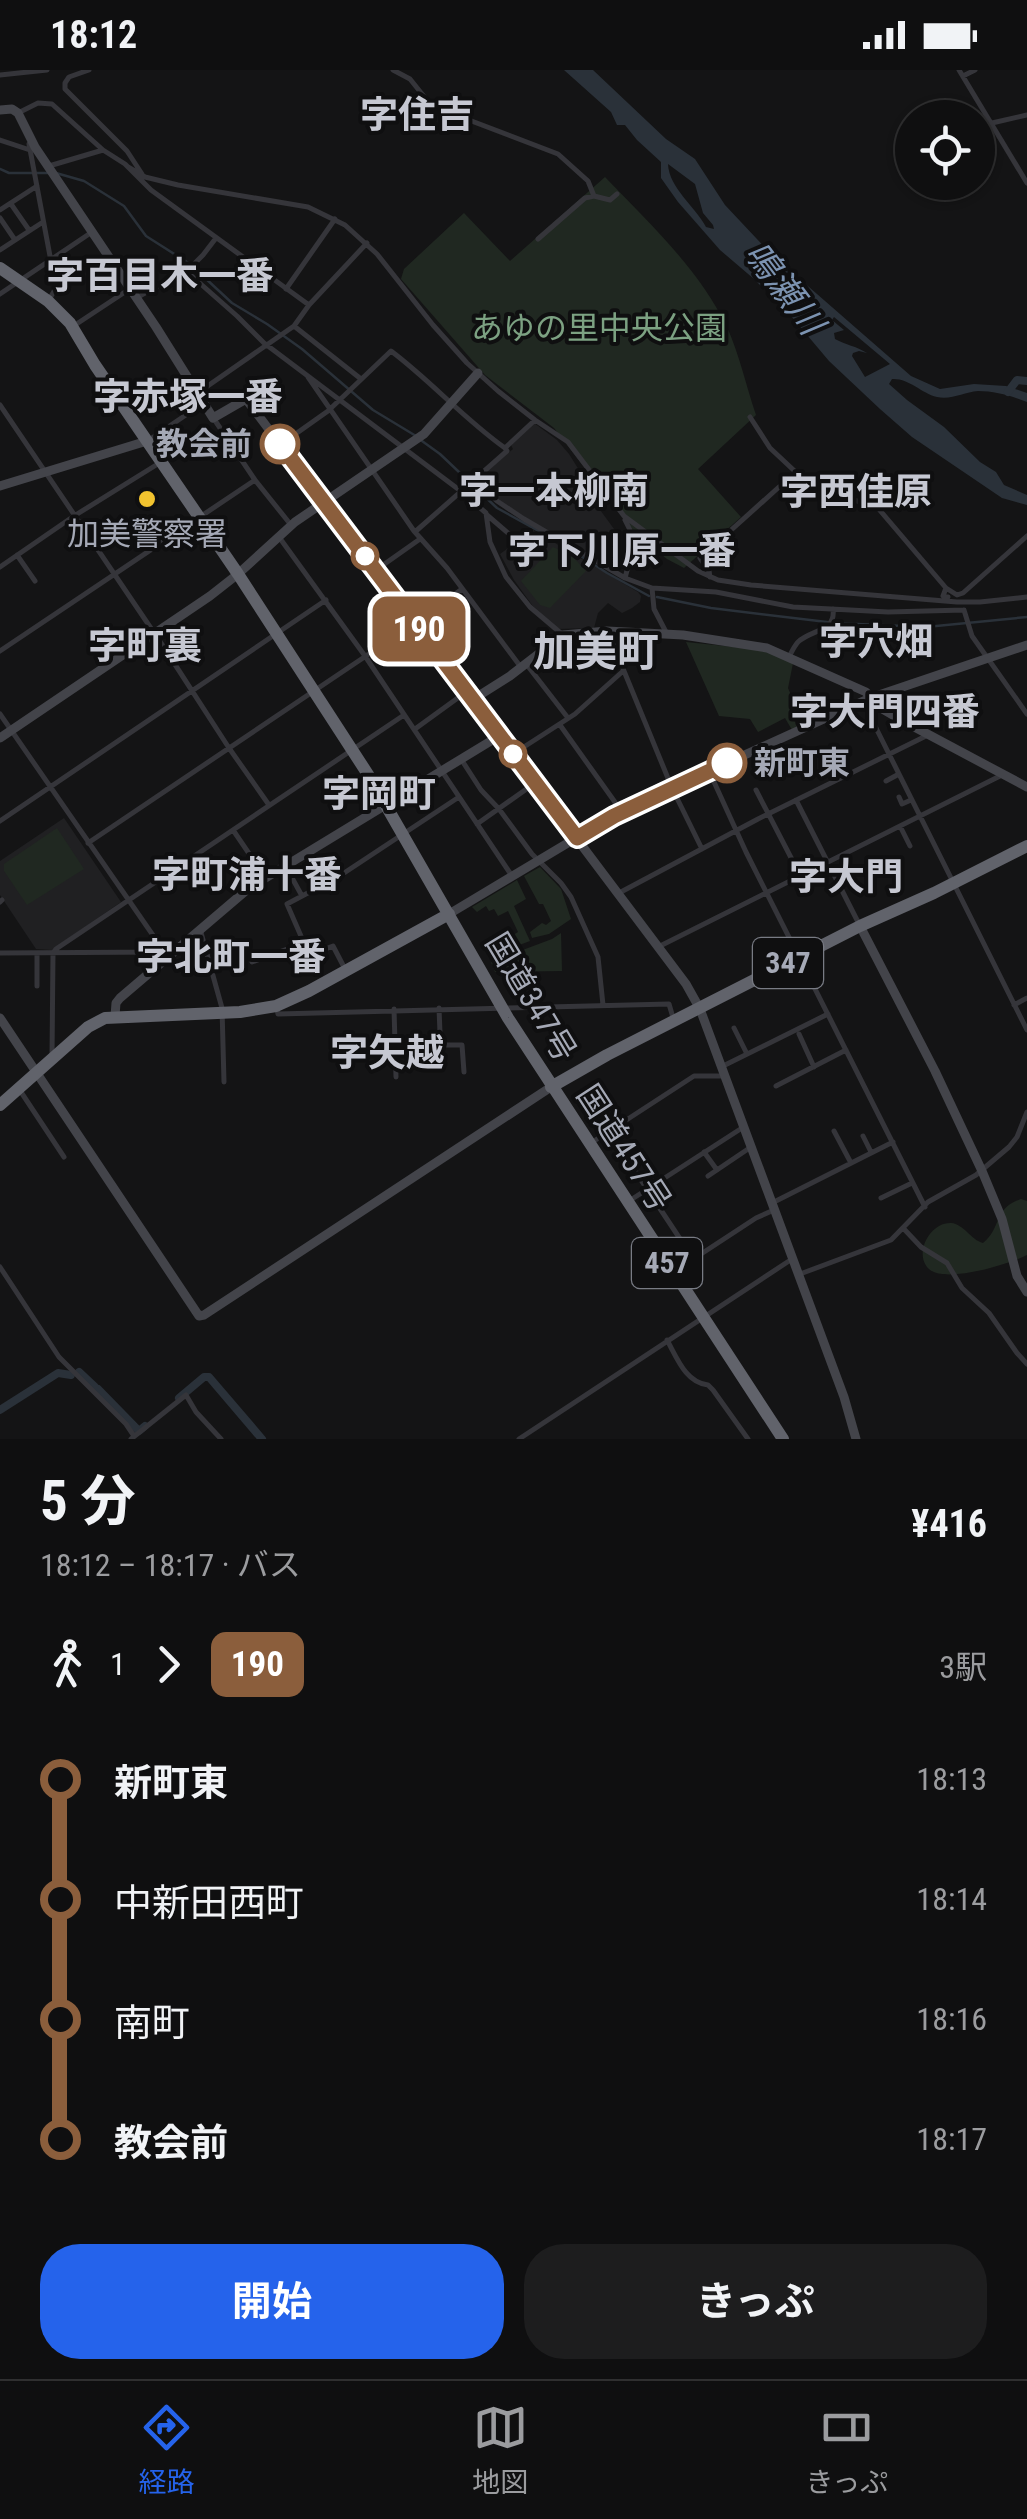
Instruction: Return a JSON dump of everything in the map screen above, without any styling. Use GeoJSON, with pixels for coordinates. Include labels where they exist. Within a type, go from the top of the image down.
{"type":"FeatureCollection","features":[{"type":"Feature","properties":{"kind":"highway","name":"457"},"geometry":{"type":"LineString","coordinates":[[0,268],[48,301],[73,327],[352,749],[449,914]]}},
{"type":"Feature","properties":{"kind":"highway","name":"国道347号"},"geometry":{"type":"LineString","coordinates":[[7,1095],[88,1027],[105,1018],[276,1006],[449,914],[551,1087],[860,926],[1027,846]]}},
{"type":"Feature","properties":{"kind":"highway","name":"国道457号"},"geometry":{"type":"LineString","coordinates":[[551,1087],[783,1439]]}},
{"type":"Feature","properties":{"kind":"street"},"geometry":{"type":"LineString","coordinates":[[0,75],[47,70]]}},
{"type":"Feature","properties":{"kind":"street"},"geometry":{"type":"LineString","coordinates":[[89,70],[74,72],[64,84],[67,92],[127,150],[144,176]]}},
{"type":"Feature","properties":{"kind":"street"},"geometry":{"type":"LineString","coordinates":[[393,70],[410,79],[440,109],[558,154],[588,181],[594,196]]}},
{"type":"Feature","properties":{"kind":"street"},"geometry":{"type":"LineString","coordinates":[[975,70],[961,73],[978,100]]}},
{"type":"Feature","properties":{"kind":"street"},"geometry":{"type":"LineString","coordinates":[[18,113],[38,103],[52,104],[104,150],[144,176],[178,186],[296,204],[335,219],[367,243],[478,373],[576,449],[624,516],[635,540],[625,578]]}},
{"type":"Feature","properties":{"kind":"street"},"geometry":{"type":"LineString","coordinates":[[0,110],[18,113],[28,136],[213,418],[291,526]]}},
{"type":"Feature","properties":{"kind":"street"},"geometry":{"type":"LineString","coordinates":[[995,121],[1027,114]]}},
{"type":"Feature","properties":{"kind":"street"},"geometry":{"type":"LineString","coordinates":[[995,127],[1027,183]]}},
{"type":"Feature","properties":{"kind":"street"},"geometry":{"type":"LineString","coordinates":[[28,136],[56,288],[48,301]]}},
{"type":"Feature","properties":{"kind":"street"},"geometry":{"type":"LineString","coordinates":[[0,140],[30,150]]}},
{"type":"Feature","properties":{"kind":"street"},"geometry":{"type":"LineString","coordinates":[[48,166],[104,150]]}},
{"type":"Feature","properties":{"kind":"street"},"geometry":{"type":"LineString","coordinates":[[128,167],[151,190],[308,304]]}},
{"type":"Feature","properties":{"kind":"street"},"geometry":{"type":"LineString","coordinates":[[0,210],[36,185]]}},
{"type":"Feature","properties":{"kind":"street"},"geometry":{"type":"LineString","coordinates":[[538,239],[580,201],[594,196],[610,200],[617,194]]}},
{"type":"Feature","properties":{"kind":"street"},"geometry":{"type":"LineString","coordinates":[[11,203],[30,230]]}},
{"type":"Feature","properties":{"kind":"street"},"geometry":{"type":"LineString","coordinates":[[0,218],[15,240]]}},
{"type":"Feature","properties":{"kind":"street"},"geometry":{"type":"LineString","coordinates":[[286,289],[335,219]]}},
{"type":"Feature","properties":{"kind":"street"},"geometry":{"type":"LineString","coordinates":[[0,250],[43,222]]}},
{"type":"Feature","properties":{"kind":"street"},"geometry":{"type":"LineString","coordinates":[[0,294],[92,232]]}},
{"type":"Feature","properties":{"kind":"street"},"geometry":{"type":"LineString","coordinates":[[73,327],[133,293],[186,271],[204,256],[216,238]]}},
{"type":"Feature","properties":{"kind":"street"},"geometry":{"type":"LineString","coordinates":[[198,392],[294,326],[308,304],[367,243]]}},
{"type":"Feature","properties":{"kind":"street"},"geometry":{"type":"LineString","coordinates":[[186,271],[268,346],[462,492],[515,540]]}},
{"type":"Feature","properties":{"kind":"street"},"geometry":{"type":"LineString","coordinates":[[294,326],[360,380]]}},
{"type":"Feature","properties":{"kind":"street"},"geometry":{"type":"LineString","coordinates":[[280,444],[330,409],[391,351],[478,430],[505,448]]}},
{"type":"Feature","properties":{"kind":"street"},"geometry":{"type":"LineString","coordinates":[[0,738],[238,574],[291,526],[424,434],[478,373]]}},
{"type":"Feature","properties":{"kind":"street"},"geometry":{"type":"LineString","coordinates":[[307,374],[415,532],[568,718]]}},
{"type":"Feature","properties":{"kind":"street"},"geometry":{"type":"LineString","coordinates":[[213,418],[246,399],[686,984],[700,1009],[844,1397],[856,1439]]}},
{"type":"Feature","properties":{"kind":"street"},"geometry":{"type":"LineString","coordinates":[[0,486],[146,441],[205,403]]}},
{"type":"Feature","properties":{"kind":"street"},"geometry":{"type":"LineString","coordinates":[[0,405],[270,805]]}},
{"type":"Feature","properties":{"kind":"street"},"geometry":{"type":"LineString","coordinates":[[750,418],[779,459],[807,481],[848,500],[877,507],[946,588],[957,595],[963,594],[1027,536]]}},
{"type":"Feature","properties":{"kind":"street"},"geometry":{"type":"LineString","coordinates":[[415,532],[535,420]]}},
{"type":"Feature","properties":{"kind":"street"},"geometry":{"type":"LineString","coordinates":[[0,566],[161,462]]}},
{"type":"Feature","properties":{"kind":"street"},"geometry":{"type":"LineString","coordinates":[[0,652],[255,480]]}},
{"type":"Feature","properties":{"kind":"street"},"geometry":{"type":"LineString","coordinates":[[471,481],[524,519],[652,593],[716,592],[794,607],[888,612],[964,610]]}},
{"type":"Feature","properties":{"kind":"street"},"geometry":{"type":"LineString","coordinates":[[710,577],[700,558],[779,488],[807,481]]}},
{"type":"Feature","properties":{"kind":"street"},"geometry":{"type":"LineString","coordinates":[[486,514],[490,542],[506,577],[530,607],[563,635]]}},
{"type":"Feature","properties":{"kind":"street"},"geometry":{"type":"LineString","coordinates":[[624,516],[683,562],[710,577],[766,586],[958,602],[1027,597]]}},
{"type":"Feature","properties":{"kind":"street"},"geometry":{"type":"LineString","coordinates":[[279,537],[366,656],[512,876]]}},
{"type":"Feature","properties":{"kind":"street"},"geometry":{"type":"LineString","coordinates":[[376,570],[420,538]]}},
{"type":"Feature","properties":{"kind":"street"},"geometry":{"type":"LineString","coordinates":[[17,555],[35,581]]}},
{"type":"Feature","properties":{"kind":"street"},"geometry":{"type":"LineString","coordinates":[[946,588],[943,596],[958,602],[964,610],[972,636],[1027,714]]}},
{"type":"Feature","properties":{"kind":"street"},"geometry":{"type":"LineString","coordinates":[[88,843],[462,589]]}},
{"type":"Feature","properties":{"kind":"street"},"geometry":{"type":"LineString","coordinates":[[652,593],[659,621],[668,635]]}},
{"type":"Feature","properties":{"kind":"street"},"geometry":{"type":"LineString","coordinates":[[0,821],[326,600]]}},
{"type":"Feature","properties":{"kind":"street"},"geometry":{"type":"LineString","coordinates":[[789,657],[799,641],[832,621],[833,608]]}},
{"type":"Feature","properties":{"kind":"street"},"geometry":{"type":"LineString","coordinates":[[608,631],[672,788],[702,849]]}},
{"type":"Feature","properties":{"kind":"street"},"geometry":{"type":"LineString","coordinates":[[415,730],[510,676],[563,635],[608,631],[668,635],[748,644],[789,657],[866,692],[874,704],[1027,787]]}},
{"type":"Feature","properties":{"kind":"street"},"geometry":{"type":"LineString","coordinates":[[449,914],[622,812],[708,771],[870,698],[1027,645]]}},
{"type":"Feature","properties":{"kind":"street"},"geometry":{"type":"LineString","coordinates":[[513,754],[568,718],[623,671]]}},
{"type":"Feature","properties":{"kind":"street"},"geometry":{"type":"LineString","coordinates":[[0,714],[165,954]]}},
{"type":"Feature","properties":{"kind":"street"},"geometry":{"type":"LineString","coordinates":[[869,714],[1027,1030]]}},
{"type":"Feature","properties":{"kind":"street"},"geometry":{"type":"LineString","coordinates":[[53,953],[404,715]]}},
{"type":"Feature","properties":{"kind":"street"},"geometry":{"type":"LineString","coordinates":[[560,724],[622,812]]}},
{"type":"Feature","properties":{"kind":"street"},"geometry":{"type":"LineString","coordinates":[[619,893],[928,735]]}},
{"type":"Feature","properties":{"kind":"street"},"geometry":{"type":"LineString","coordinates":[[88,1027],[165,954],[265,877],[499,736]]}},
{"type":"Feature","properties":{"kind":"street"},"geometry":{"type":"LineString","coordinates":[[461,758],[482,790],[571,898],[596,952],[602,1005]]}},
{"type":"Feature","properties":{"kind":"street"},"geometry":{"type":"LineString","coordinates":[[708,771],[925,1206]]}},
{"type":"Feature","properties":{"kind":"street"},"geometry":{"type":"LineString","coordinates":[[886,780],[899,774]]}},
{"type":"Feature","properties":{"kind":"street"},"geometry":{"type":"LineString","coordinates":[[660,946],[1003,774]]}},
{"type":"Feature","properties":{"kind":"street"},"geometry":{"type":"LineString","coordinates":[[477,824],[536,783]]}},
{"type":"Feature","properties":{"kind":"street"},"geometry":{"type":"LineString","coordinates":[[756,790],[800,875]]}},
{"type":"Feature","properties":{"kind":"street"},"geometry":{"type":"LineString","coordinates":[[346,971],[333,946],[310,955],[287,904],[338,878],[458,797]]}},
{"type":"Feature","properties":{"kind":"street"},"geometry":{"type":"LineString","coordinates":[[898,798],[902,804],[912,800]]}},
{"type":"Feature","properties":{"kind":"street"},"geometry":{"type":"LineString","coordinates":[[796,800],[982,1171],[1027,1292]]}},
{"type":"Feature","properties":{"kind":"street"},"geometry":{"type":"LineString","coordinates":[[900,826],[910,846]]}},
{"type":"Feature","properties":{"kind":"street"},"geometry":{"type":"LineString","coordinates":[[233,830],[265,877]]}},
{"type":"Feature","properties":{"kind":"street"},"geometry":{"type":"LineString","coordinates":[[285,865],[302,896]]}},
{"type":"Feature","properties":{"kind":"street"},"geometry":{"type":"LineString","coordinates":[[200,928],[222,1012],[224,1082]]}},
{"type":"Feature","properties":{"kind":"street"},"geometry":{"type":"LineString","coordinates":[[252,962],[304,943]]}},
{"type":"Feature","properties":{"kind":"street"},"geometry":{"type":"LineString","coordinates":[[0,953],[165,954]]}},
{"type":"Feature","properties":{"kind":"street"},"geometry":{"type":"LineString","coordinates":[[37,953],[37,986]]}},
{"type":"Feature","properties":{"kind":"street"},"geometry":{"type":"LineString","coordinates":[[52,1057],[53,953]]}},
{"type":"Feature","properties":{"kind":"street"},"geometry":{"type":"LineString","coordinates":[[115,1016],[120,998]]}},
{"type":"Feature","properties":{"kind":"street"},"geometry":{"type":"LineString","coordinates":[[1014,1005],[1027,998]]}},
{"type":"Feature","properties":{"kind":"street"},"geometry":{"type":"LineString","coordinates":[[276,1006],[278,1014],[669,1004],[674,1022]]}},
{"type":"Feature","properties":{"kind":"street"},"geometry":{"type":"LineString","coordinates":[[440,1008],[441,1058]]}},
{"type":"Feature","properties":{"kind":"street"},"geometry":{"type":"LineString","coordinates":[[394,1009],[396,1077]]}},
{"type":"Feature","properties":{"kind":"street"},"geometry":{"type":"LineString","coordinates":[[589,1145],[694,1076],[722,1072],[747,1054],[828,1014]]}},
{"type":"Feature","properties":{"kind":"street"},"geometry":{"type":"LineString","coordinates":[[1,1021],[199,1316],[551,1087]]}},
{"type":"Feature","properties":{"kind":"street"},"geometry":{"type":"LineString","coordinates":[[734,1028],[747,1054]]}},
{"type":"Feature","properties":{"kind":"street"},"geometry":{"type":"LineString","coordinates":[[798,1034],[814,1067]]}},
{"type":"Feature","properties":{"kind":"street"},"geometry":{"type":"LineString","coordinates":[[440,1046],[462,1045],[464,1072]]}},
{"type":"Feature","properties":{"kind":"street"},"geometry":{"type":"LineString","coordinates":[[776,1086],[846,1050]]}},
{"type":"Feature","properties":{"kind":"street"},"geometry":{"type":"LineString","coordinates":[[7,1095],[64,1158]]}},
{"type":"Feature","properties":{"kind":"street"},"geometry":{"type":"LineString","coordinates":[[798,1275],[878,1246],[904,1229],[928,1202],[982,1171],[1014,1142],[1027,1112]]}},
{"type":"Feature","properties":{"kind":"street"},"geometry":{"type":"LineString","coordinates":[[627,1202],[743,1127]]}},
{"type":"Feature","properties":{"kind":"street"},"geometry":{"type":"LineString","coordinates":[[834,1131],[851,1163]]}},
{"type":"Feature","properties":{"kind":"street"},"geometry":{"type":"LineString","coordinates":[[609,1132],[694,1260]]}},
{"type":"Feature","properties":{"kind":"street"},"geometry":{"type":"LineString","coordinates":[[863,1136],[872,1152]]}},
{"type":"Feature","properties":{"kind":"street"},"geometry":{"type":"LineString","coordinates":[[673,1273],[773,1206],[892,1142]]}},
{"type":"Feature","properties":{"kind":"street"},"geometry":{"type":"LineString","coordinates":[[708,1176],[750,1148]]}},
{"type":"Feature","properties":{"kind":"street"},"geometry":{"type":"LineString","coordinates":[[704,1152],[718,1170]]}},
{"type":"Feature","properties":{"kind":"street"},"geometry":{"type":"LineString","coordinates":[[639,1154],[658,1182]]}},
{"type":"Feature","properties":{"kind":"street"},"geometry":{"type":"LineString","coordinates":[[882,1198],[912,1183]]}},
{"type":"Feature","properties":{"kind":"street"},"geometry":{"type":"LineString","coordinates":[[904,1229],[921,1248],[946,1263],[962,1288],[989,1313],[1027,1364]]}},
{"type":"Feature","properties":{"kind":"street"},"geometry":{"type":"LineString","coordinates":[[520,1439],[792,1259]]}},
{"type":"Feature","properties":{"kind":"street"},"geometry":{"type":"LineString","coordinates":[[0,1267],[59,1356],[126,1424],[133,1438],[186,1396],[222,1439]]}},
{"type":"Feature","properties":{"kind":"street"},"geometry":{"type":"LineString","coordinates":[[667,1340],[692,1379],[713,1390],[748,1439]]}},
{"type":"Feature","properties":{"kind":"shaded area"},"geometry":{"type":"Polygon","coordinates":[[[534,423],[569,454],[594,494],[595,503],[617,533],[600,561],[524,517],[476,480],[513,449],[511,445],[534,423]]]}},
{"type":"Feature","properties":{"kind":"shaded area"},"geometry":{"type":"Polygon","coordinates":[[[533,530],[638,592],[640,602],[622,613],[608,603],[598,613],[594,628],[557,629],[532,605],[500,554],[533,530]]]}},
{"type":"Feature","properties":{"kind":"shaded area"},"geometry":{"type":"Polygon","coordinates":[[[64,818],[121,902],[52,950],[36,949],[0,895],[0,861],[64,818]]]}},
{"type":"Feature","properties":{"kind":"green space","name":"あゆの里中央公園"},"geometry":{"type":"Polygon","coordinates":[[[605,177],[702,285],[732,338],[756,415],[698,469],[741,517],[684,568],[637,535],[554,428],[485,375],[401,279],[404,269],[464,213],[510,261],[605,177]]]}},
{"type":"Feature","properties":{"kind":"green space"},"geometry":{"type":"Polygon","coordinates":[[[553,547],[572,556],[586,571],[550,608],[540,605],[521,581],[553,547]]]}},
{"type":"Feature","properties":{"kind":"green space"},"geometry":{"type":"Polygon","coordinates":[[[686,642],[763,650],[793,663],[788,688],[798,712],[791,715],[798,727],[792,730],[785,718],[758,732],[750,719],[719,716],[686,642]]]}},
{"type":"Feature","properties":{"kind":"green space"},"geometry":{"type":"Polygon","coordinates":[[[57,828],[84,869],[27,905],[4,871],[4,864],[57,828]]]}},
{"type":"Feature","properties":{"kind":"green space"},"geometry":{"type":"Polygon","coordinates":[[[540,867],[561,889],[571,919],[549,934],[532,938],[530,932],[551,921],[524,876],[540,867]]]}},
{"type":"Feature","properties":{"kind":"green space"},"geometry":{"type":"Polygon","coordinates":[[[517,880],[526,899],[514,906],[530,941],[490,956],[483,944],[508,932],[510,937],[518,932],[508,911],[498,916],[486,906],[477,912],[472,907],[517,880]]]}},
{"type":"Feature","properties":{"kind":"green space"},"geometry":{"type":"Polygon","coordinates":[[[561,933],[562,971],[495,972],[491,962],[561,933]]]}},
{"type":"Feature","properties":{"kind":"green space"},"geometry":{"type":"Polygon","coordinates":[[[1021,1199],[1027,1201],[1027,1255],[962,1274],[937,1273],[924,1263],[923,1248],[936,1228],[956,1224],[983,1243],[1006,1208],[1021,1199]]]}},
{"type":"Feature","properties":{"kind":"water","name":"鳴瀬川"},"geometry":{"type":"Polygon","coordinates":[[[564,70],[593,70],[666,139],[695,159],[725,205],[770,253],[911,376],[940,389],[974,384],[1006,386],[1027,393],[1027,402],[984,391],[942,398],[898,379],[889,384],[996,472],[1004,485],[1027,495],[1027,505],[1002,498],[912,437],[829,361],[791,316],[720,250],[661,178],[661,162],[625,125],[617,125],[611,112],[564,70]],[[668,164],[678,189],[706,227],[714,229],[703,213],[695,184],[668,164]],[[834,317],[832,320],[844,330],[834,333],[835,339],[867,353],[859,351],[852,356],[865,377],[890,364],[834,317]]]}},
{"type":"Feature","properties":{"kind":"waterway"},"geometry":{"type":"LineString","coordinates":[[0,169],[9,173],[48,173]]}},
{"type":"Feature","properties":{"kind":"waterway"},"geometry":{"type":"LineString","coordinates":[[56,173],[84,181],[124,206],[146,236],[190,264],[232,303],[302,349],[373,410],[416,436]]}},
{"type":"Feature","properties":{"kind":"waterway"},"geometry":{"type":"LineString","coordinates":[[1008,392],[1017,380],[1027,381]]}},
{"type":"Feature","properties":{"kind":"waterway"},"geometry":{"type":"LineString","coordinates":[[422,441],[497,508],[555,540]]}},
{"type":"Feature","properties":{"kind":"waterway"},"geometry":{"type":"LineString","coordinates":[[570,549],[649,596]]}},
{"type":"Feature","properties":{"kind":"waterway"},"geometry":{"type":"LineString","coordinates":[[657,597],[711,608],[827,622]]}},
{"type":"Feature","properties":{"kind":"waterway"},"geometry":{"type":"LineString","coordinates":[[834,623],[926,627],[1027,617]]}},
{"type":"Feature","properties":{"kind":"waterway"},"geometry":{"type":"LineString","coordinates":[[79,1372],[95,1387]]}},
{"type":"Feature","properties":{"kind":"waterway"},"geometry":{"type":"LineString","coordinates":[[0,1410],[58,1373],[71,1375]]}},
{"type":"Feature","properties":{"kind":"waterway"},"geometry":{"type":"LineString","coordinates":[[179,1398],[209,1377],[262,1439]]}},
{"type":"Feature","properties":{"kind":"waterway"},"geometry":{"type":"LineString","coordinates":[[98,1389],[139,1431],[145,1426]]}},
{"type":"Feature","properties":{"kind":"bus line","name":"190"},"geometry":{"type":"LineString","coordinates":[[280,444],[577,838],[614,816],[727,763]]}},
{"type":"Feature","properties":{"kind":"place","name":"教会前"},"geometry":{"type":"Point","coordinates":[280,444]}},
{"type":"Feature","properties":{"kind":"place","name":"加美警察署"},"geometry":{"type":"Point","coordinates":[147,499]}},
{"type":"Feature","properties":{"kind":"place","name":"新町東"},"geometry":{"type":"Point","coordinates":[727,763]}},
{"type":"Feature","properties":{"kind":"district","name":"字住吉"},"geometry":{"type":"Point","coordinates":[417,115]}},
{"type":"Feature","properties":{"kind":"district","name":"字百目木一番"},"geometry":{"type":"Point","coordinates":[160,276]}},
{"type":"Feature","properties":{"kind":"district","name":"字赤塚一番"},"geometry":{"type":"Point","coordinates":[188,397]}},
{"type":"Feature","properties":{"kind":"district","name":"字一本柳南"},"geometry":{"type":"Point","coordinates":[554,491]}},
{"type":"Feature","properties":{"kind":"district","name":"字西佳原"},"geometry":{"type":"Point","coordinates":[856,492]}},
{"type":"Feature","properties":{"kind":"district","name":"字下川原一番"},"geometry":{"type":"Point","coordinates":[622,551]}},
{"type":"Feature","properties":{"kind":"district","name":"字穴畑"},"geometry":{"type":"Point","coordinates":[876,642]}},
{"type":"Feature","properties":{"kind":"district","name":"字町裏"},"geometry":{"type":"Point","coordinates":[145,646]}},
{"type":"Feature","properties":{"kind":"district","name":"加美町"},"geometry":{"type":"Point","coordinates":[596,651]}},
{"type":"Feature","properties":{"kind":"district","name":"字大門四番"},"geometry":{"type":"Point","coordinates":[885,712]}},
{"type":"Feature","properties":{"kind":"district","name":"字岡町"},"geometry":{"type":"Point","coordinates":[379,794]}},
{"type":"Feature","properties":{"kind":"district","name":"字町浦十番"},"geometry":{"type":"Point","coordinates":[247,875]}},
{"type":"Feature","properties":{"kind":"district","name":"字大門"},"geometry":{"type":"Point","coordinates":[846,877]}},
{"type":"Feature","properties":{"kind":"district","name":"字北町一番"},"geometry":{"type":"Point","coordinates":[231,957]}},
{"type":"Feature","properties":{"kind":"district","name":"字矢越"},"geometry":{"type":"Point","coordinates":[387,1053]}}]}
